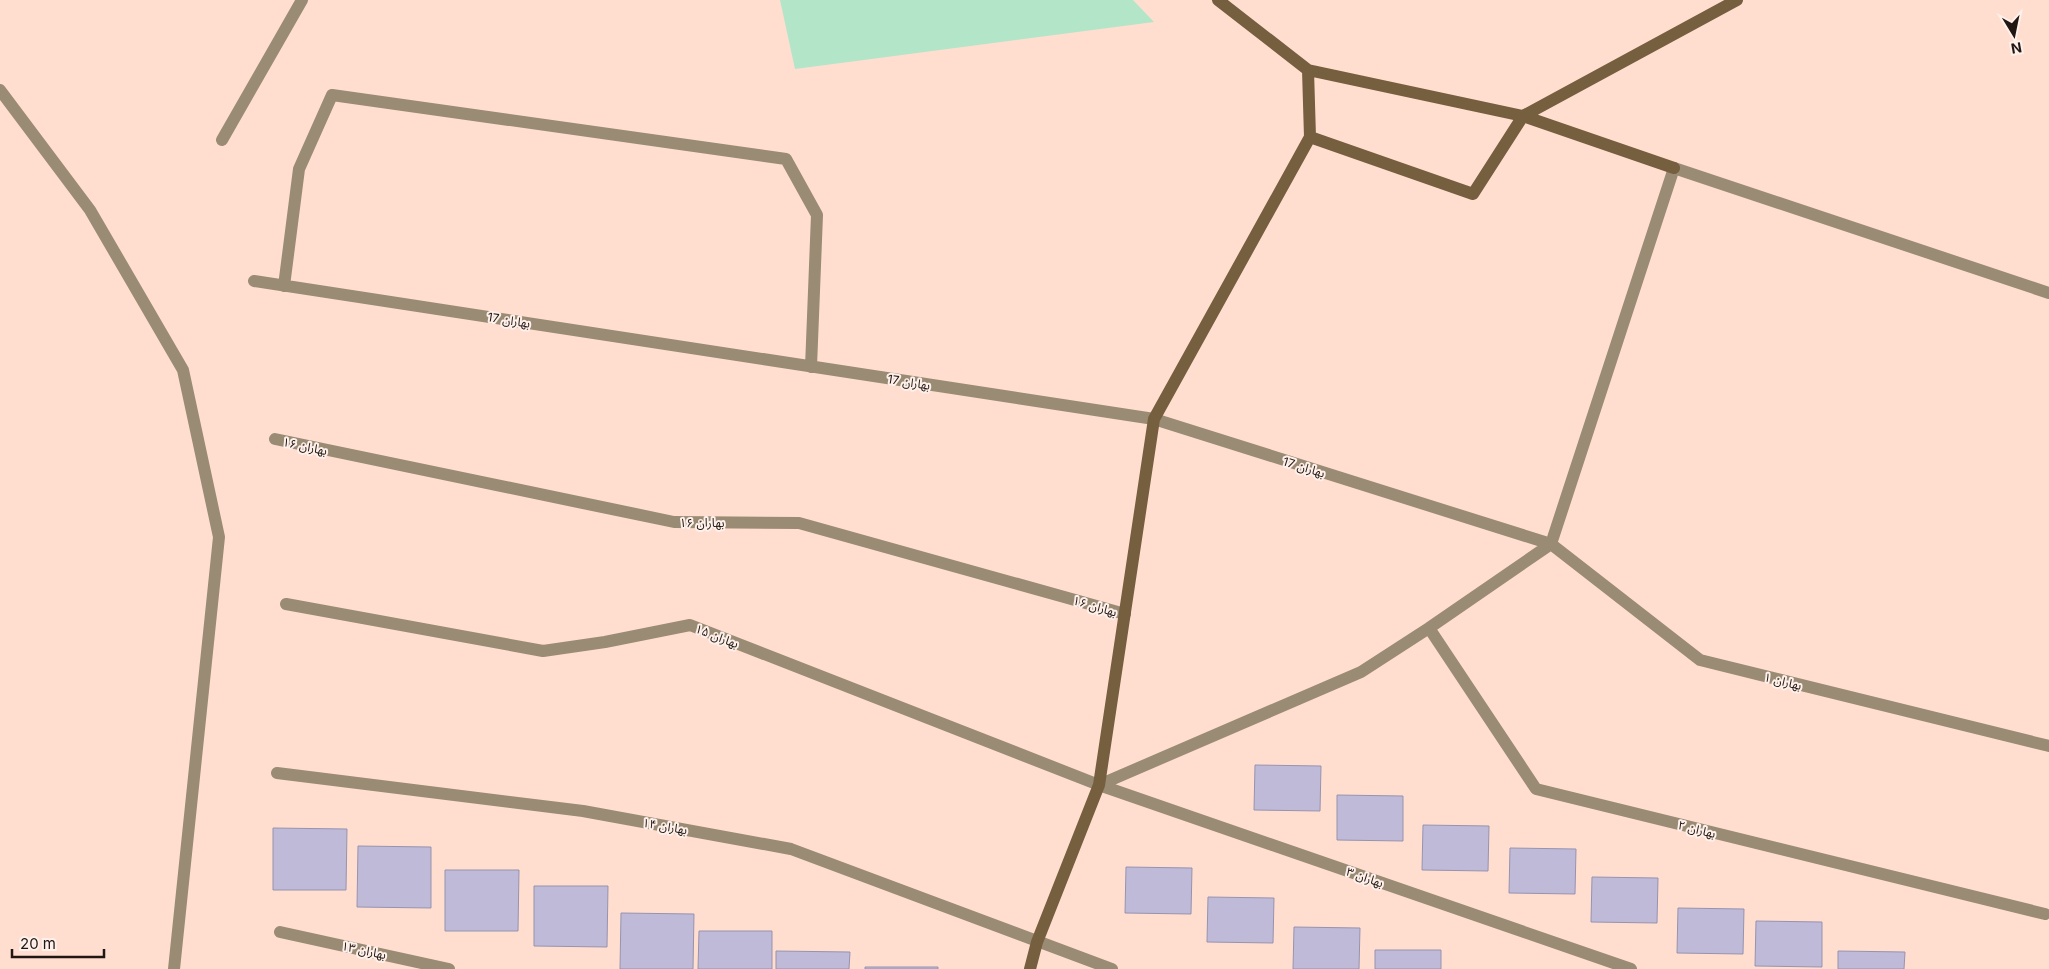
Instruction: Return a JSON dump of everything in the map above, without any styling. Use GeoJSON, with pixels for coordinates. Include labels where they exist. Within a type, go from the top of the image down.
{"type":"FeatureCollection","features":[{"type":"Feature","properties":{"kind":"street"},"geometry":{"type":"LineString","coordinates":[[222,140],[302,0]]}},
{"type":"Feature","properties":{"kind":"street"},"geometry":{"type":"LineString","coordinates":[[1218,0],[1308,70],[1523,116],[2049,293]]}},
{"type":"Feature","properties":{"kind":"street"},"geometry":{"type":"LineString","coordinates":[[1310,138],[1473,194],[1523,116],[1736,0]]}},
{"type":"Feature","properties":{"kind":"street"},"geometry":{"type":"LineString","coordinates":[[1030,969],[1037,942],[1099,785],[1154,419],[1310,138],[1308,70]]}},
{"type":"Feature","properties":{"kind":"street"},"geometry":{"type":"LineString","coordinates":[[0,90],[90,210],[183,370],[220,537],[174,969]]}},
{"type":"Feature","properties":{"kind":"street"},"geometry":{"type":"LineString","coordinates":[[284,286],[299,169],[332,95],[786,160],[817,215],[811,367]]}},
{"type":"Feature","properties":{"kind":"street"},"geometry":{"type":"LineString","coordinates":[[1099,785],[1362,672],[1551,544],[1674,168]]}},
{"type":"Feature","properties":{"kind":"street","name":"بهاران 17"},"geometry":{"type":"LineString","coordinates":[[254,280],[1154,419],[1551,544]]}},
{"type":"Feature","properties":{"kind":"street","name":"بهاران ۱۶"},"geometry":{"type":"LineString","coordinates":[[275,439],[674,522],[799,523],[1125,614]]}},
{"type":"Feature","properties":{"kind":"street","name":"بهاران ۱"},"geometry":{"type":"LineString","coordinates":[[1551,544],[1700,660],[2049,746]]}},
{"type":"Feature","properties":{"kind":"street","name":"بهاران ۱۵"},"geometry":{"type":"LineString","coordinates":[[286,604],[543,651],[605,642],[690,625],[1099,785]]}},
{"type":"Feature","properties":{"kind":"street","name":"بهاران ۲"},"geometry":{"type":"LineString","coordinates":[[1429,628],[1536,789],[2045,914]]}},
{"type":"Feature","properties":{"kind":"street","name":"بهاران ۱۴"},"geometry":{"type":"LineString","coordinates":[[277,773],[583,811],[791,849],[1112,969]]}},
{"type":"Feature","properties":{"kind":"street","name":"بهاران ۳"},"geometry":{"type":"LineString","coordinates":[[1099,785],[1631,969]]}},
{"type":"Feature","properties":{"kind":"street","name":"بهاران ۱۳"},"geometry":{"type":"LineString","coordinates":[[280,932],[449,969]]}},
{"type":"Feature","properties":{"kind":"green space"},"geometry":{"type":"Polygon","coordinates":[[[780,0],[1133,0],[1154,22],[795,69],[780,0]]]}},
{"type":"Feature","properties":{"kind":"building"},"geometry":{"type":"Polygon","coordinates":[[[1255,765],[1321,766],[1320,811],[1254,810],[1255,765]]]}},
{"type":"Feature","properties":{"kind":"building"},"geometry":{"type":"Polygon","coordinates":[[[1337,795],[1403,796],[1403,841],[1337,840],[1337,795]]]}},
{"type":"Feature","properties":{"kind":"building"},"geometry":{"type":"Polygon","coordinates":[[[1423,825],[1489,826],[1488,871],[1422,870],[1423,825]]]}},
{"type":"Feature","properties":{"kind":"building"},"geometry":{"type":"Polygon","coordinates":[[[273,828],[347,829],[346,890],[273,890],[273,828]]]}},
{"type":"Feature","properties":{"kind":"building"},"geometry":{"type":"Polygon","coordinates":[[[358,846],[431,847],[431,908],[357,907],[358,846]]]}},
{"type":"Feature","properties":{"kind":"building"},"geometry":{"type":"Polygon","coordinates":[[[1510,848],[1576,849],[1575,894],[1509,893],[1510,848]]]}},
{"type":"Feature","properties":{"kind":"building"},"geometry":{"type":"Polygon","coordinates":[[[1126,867],[1192,868],[1191,914],[1125,913],[1126,867]]]}},
{"type":"Feature","properties":{"kind":"building"},"geometry":{"type":"Polygon","coordinates":[[[445,870],[519,870],[518,931],[445,931],[445,870]]]}},
{"type":"Feature","properties":{"kind":"building"},"geometry":{"type":"Polygon","coordinates":[[[1592,877],[1658,878],[1657,923],[1591,922],[1592,877]]]}},
{"type":"Feature","properties":{"kind":"building"},"geometry":{"type":"Polygon","coordinates":[[[534,886],[608,886],[607,947],[534,946],[534,886]]]}},
{"type":"Feature","properties":{"kind":"building"},"geometry":{"type":"Polygon","coordinates":[[[1208,897],[1274,898],[1273,943],[1207,942],[1208,897]]]}},
{"type":"Feature","properties":{"kind":"building"},"geometry":{"type":"Polygon","coordinates":[[[1678,908],[1744,909],[1743,954],[1677,953],[1678,908]]]}},
{"type":"Feature","properties":{"kind":"building"},"geometry":{"type":"Polygon","coordinates":[[[621,913],[694,914],[693,969],[620,969],[621,913]]]}},
{"type":"Feature","properties":{"kind":"building"},"geometry":{"type":"Polygon","coordinates":[[[1756,921],[1822,922],[1822,967],[1755,966],[1756,921]]]}},
{"type":"Feature","properties":{"kind":"building"},"geometry":{"type":"Polygon","coordinates":[[[1294,927],[1360,928],[1359,969],[1293,969],[1294,927]]]}},
{"type":"Feature","properties":{"kind":"building"},"geometry":{"type":"Polygon","coordinates":[[[699,931],[772,931],[772,969],[698,969],[699,931]]]}},
{"type":"Feature","properties":{"kind":"building"},"geometry":{"type":"Polygon","coordinates":[[[1375,950],[1441,950],[1441,969],[1375,969],[1375,950]]]}},
{"type":"Feature","properties":{"kind":"building"},"geometry":{"type":"Polygon","coordinates":[[[776,951],[850,952],[849,969],[776,969],[776,951]]]}},
{"type":"Feature","properties":{"kind":"building"},"geometry":{"type":"Polygon","coordinates":[[[1838,951],[1905,952],[1904,969],[1838,969],[1838,951]]]}},
{"type":"Feature","properties":{"kind":"building"},"geometry":{"type":"Polygon","coordinates":[[[865,967],[938,967],[938,969],[865,969],[865,967]]]}}]}
